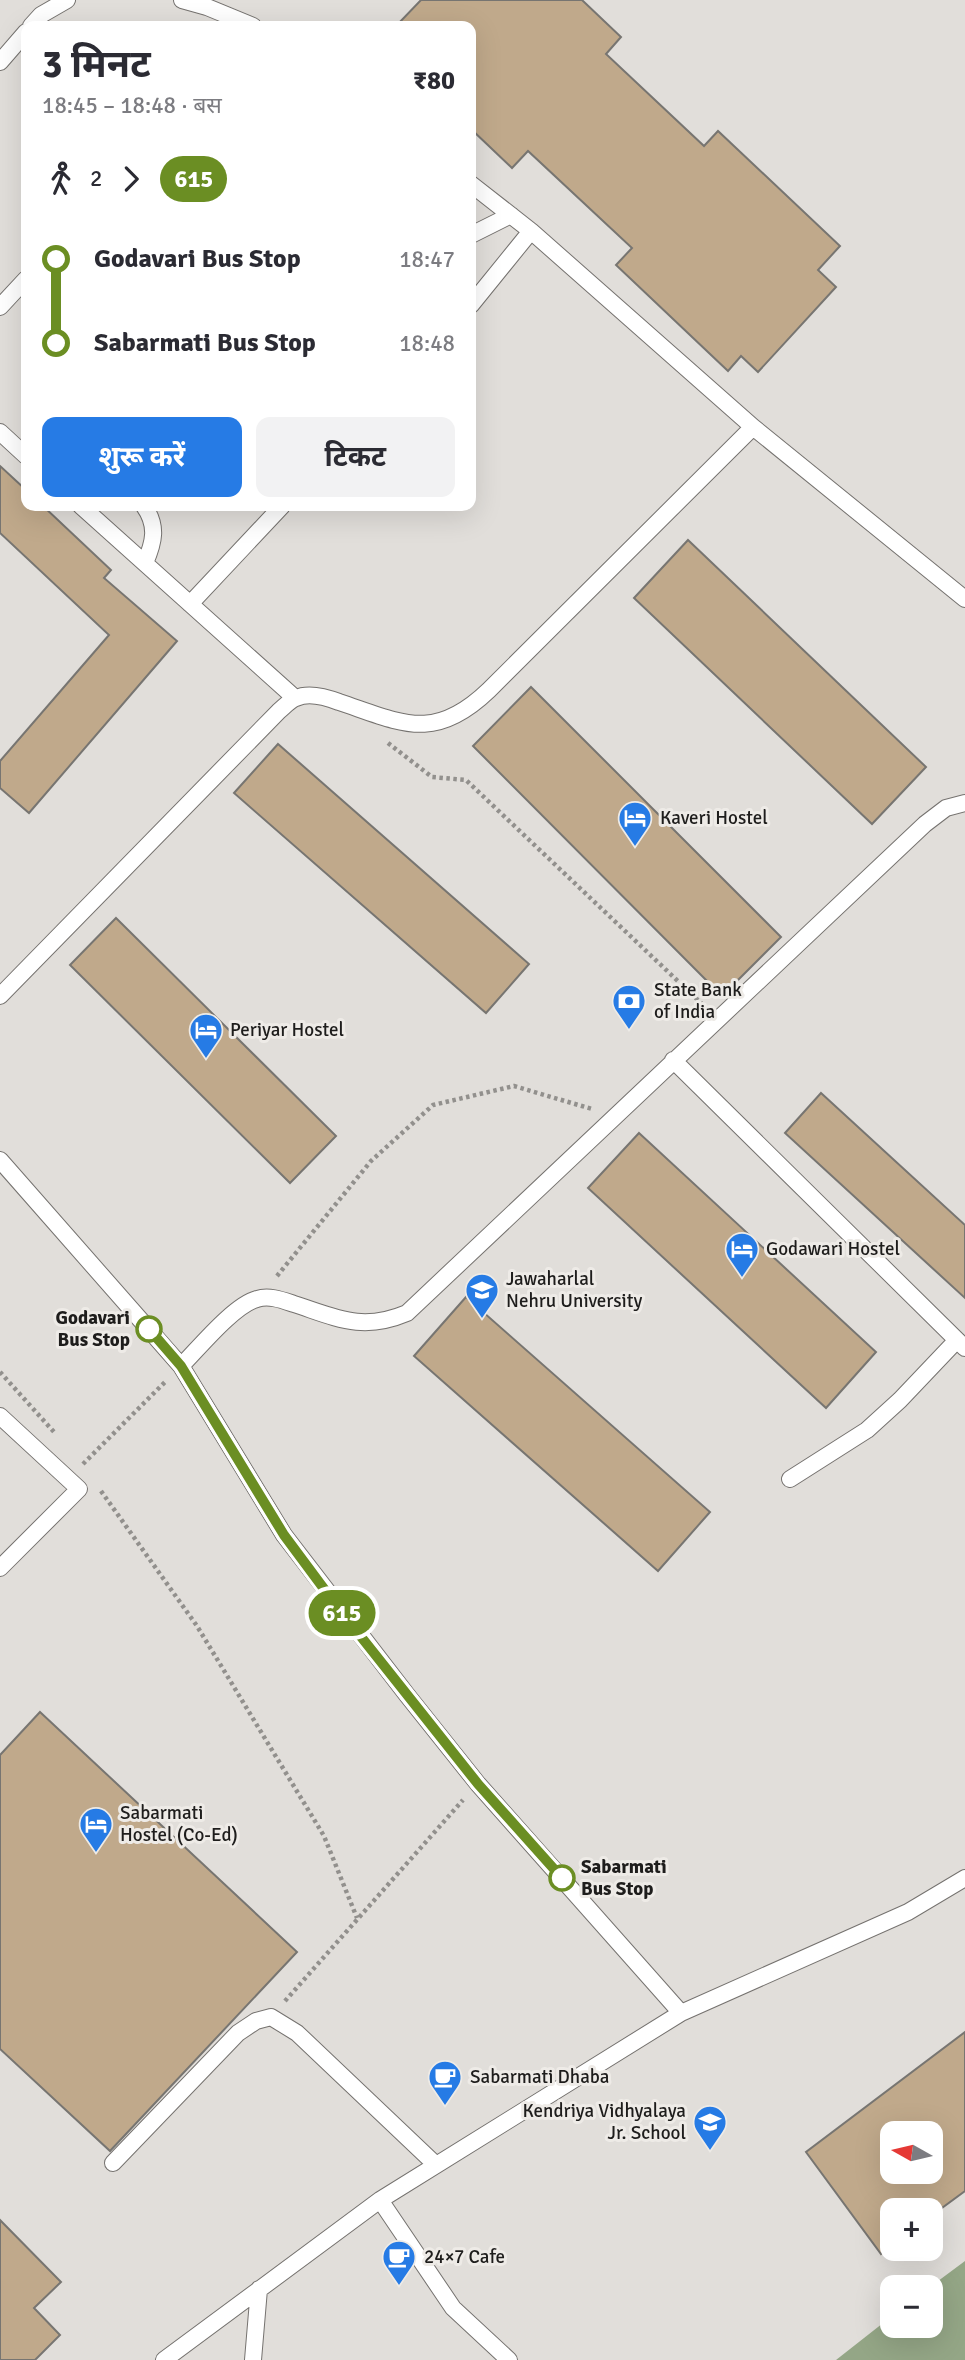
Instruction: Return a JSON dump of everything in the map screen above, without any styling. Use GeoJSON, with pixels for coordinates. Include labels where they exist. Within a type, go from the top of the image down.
{"type":"FeatureCollection","features":[{"type":"Feature","properties":{"kind":"lane"},"geometry":{"type":"LineString","coordinates":[[182,0],[220,11],[242,21]]}},
{"type":"Feature","properties":{"kind":"lane"},"geometry":{"type":"LineString","coordinates":[[37,21],[61,1]]}},
{"type":"Feature","properties":{"kind":"lane"},"geometry":{"type":"LineString","coordinates":[[0,62],[21,38]]}},
{"type":"Feature","properties":{"kind":"lane"},"geometry":{"type":"LineString","coordinates":[[476,188],[531,231],[753,427],[965,599]]}},
{"type":"Feature","properties":{"kind":"lane"},"geometry":{"type":"LineString","coordinates":[[476,232],[511,215]]}},
{"type":"Feature","properties":{"kind":"lane"},"geometry":{"type":"LineString","coordinates":[[476,299],[531,231]]}},
{"type":"Feature","properties":{"kind":"lane"},"geometry":{"type":"LineString","coordinates":[[0,307],[21,284]]}},
{"type":"Feature","properties":{"kind":"lane"},"geometry":{"type":"LineString","coordinates":[[0,996],[279,711],[295,698],[309,695],[327,698],[399,722],[426,725],[453,719],[489,690],[753,427]]}},
{"type":"Feature","properties":{"kind":"lane"},"geometry":{"type":"LineString","coordinates":[[0,432],[21,451]]}},
{"type":"Feature","properties":{"kind":"lane"},"geometry":{"type":"LineString","coordinates":[[87,511],[295,698]]}},
{"type":"Feature","properties":{"kind":"lane"},"geometry":{"type":"LineString","coordinates":[[145,564],[154,532],[153,521],[147,511]]}},
{"type":"Feature","properties":{"kind":"lane"},"geometry":{"type":"LineString","coordinates":[[190,604],[277,511]]}},
{"type":"Feature","properties":{"kind":"lane"},"geometry":{"type":"LineString","coordinates":[[181,1366],[244,1305],[258,1298],[276,1298],[354,1324],[387,1321],[407,1313],[925,824],[946,808],[965,803]]}},
{"type":"Feature","properties":{"kind":"lane"},"geometry":{"type":"LineString","coordinates":[[673,1060],[961,1344],[867,1430],[790,1479]]}},
{"type":"Feature","properties":{"kind":"lane"},"geometry":{"type":"LineString","coordinates":[[0,1160],[181,1366],[284,1535],[478,1784],[681,2013]]}},
{"type":"Feature","properties":{"kind":"lane"},"geometry":{"type":"LineString","coordinates":[[0,1416],[79,1489],[0,1568]]}},
{"type":"Feature","properties":{"kind":"lane"},"geometry":{"type":"LineString","coordinates":[[163,2360],[380,2200],[681,2013],[908,1912],[965,1878]]}},
{"type":"Feature","properties":{"kind":"lane"},"geometry":{"type":"LineString","coordinates":[[113,2163],[238,2034],[256,2021],[271,2017],[297,2033],[435,2164]]}},
{"type":"Feature","properties":{"kind":"lane"},"geometry":{"type":"LineString","coordinates":[[380,2200],[453,2308],[509,2360]]}},
{"type":"Feature","properties":{"kind":"lane"},"geometry":{"type":"LineString","coordinates":[[253,2360],[259,2289]]}},
{"type":"Feature","properties":{"kind":"path"},"geometry":{"type":"LineString","coordinates":[[380,737],[432,776],[466,780],[718,1019]]}},
{"type":"Feature","properties":{"kind":"path"},"geometry":{"type":"LineString","coordinates":[[258,1298],[371,1161],[433,1105],[514,1086],[614,1115]]}},
{"type":"Feature","properties":{"kind":"path"},"geometry":{"type":"LineString","coordinates":[[83,1465],[181,1366]]}},
{"type":"Feature","properties":{"kind":"path"},"geometry":{"type":"LineString","coordinates":[[0,1372],[55,1434]]}},
{"type":"Feature","properties":{"kind":"path"},"geometry":{"type":"LineString","coordinates":[[74,1454],[90,1475]]}},
{"type":"Feature","properties":{"kind":"path"},"geometry":{"type":"LineString","coordinates":[[98,1486],[197,1626],[324,1836],[357,1918]]}},
{"type":"Feature","properties":{"kind":"path"},"geometry":{"type":"LineString","coordinates":[[271,2017],[478,1784]]}},
{"type":"Feature","properties":{"kind":"green space"},"geometry":{"type":"Polygon","coordinates":[[[965,2261],[965,2360],[836,2360],[880,2325],[880,2338],[943,2338],[943,2277],[965,2261]]]}},
{"type":"Feature","properties":{"kind":"building"},"geometry":{"type":"Polygon","coordinates":[[[421,0],[582,0],[621,37],[606,54],[704,146],[718,131],[840,246],[818,270],[836,287],[758,372],[741,356],[728,371],[616,265],[632,248],[528,151],[512,168],[476,134],[476,21],[401,21],[421,0]]]}},
{"type":"Feature","properties":{"kind":"building"},"geometry":{"type":"Polygon","coordinates":[[[0,466],[21,485],[21,511],[48,511],[111,570],[104,578],[177,641],[29,813],[0,788],[0,761],[109,635],[0,533],[0,466]]]}},
{"type":"Feature","properties":{"kind":"building"},"geometry":{"type":"Polygon","coordinates":[[[688,540],[926,767],[872,824],[634,598],[688,540]]]}},
{"type":"Feature","properties":{"kind":"building"},"geometry":{"type":"Polygon","coordinates":[[[531,687],[781,937],[722,996],[473,746],[531,687]]]}},
{"type":"Feature","properties":{"kind":"building"},"geometry":{"type":"Polygon","coordinates":[[[278,744],[529,964],[486,1013],[234,793],[278,744]]]}},
{"type":"Feature","properties":{"kind":"building"},"geometry":{"type":"Polygon","coordinates":[[[116,918],[336,1136],[290,1183],[70,965],[116,918]]]}},
{"type":"Feature","properties":{"kind":"building"},"geometry":{"type":"Polygon","coordinates":[[[821,1093],[965,1225],[965,1298],[785,1133],[821,1093]]]}},
{"type":"Feature","properties":{"kind":"building"},"geometry":{"type":"Polygon","coordinates":[[[639,1133],[876,1352],[826,1408],[588,1188],[639,1133]]]}},
{"type":"Feature","properties":{"kind":"building"},"geometry":{"type":"Polygon","coordinates":[[[466,1297],[710,1512],[658,1571],[414,1356],[466,1297]]]}},
{"type":"Feature","properties":{"kind":"building","name":"Sabarmati Hostel (Co-Ed)"},"geometry":{"type":"Polygon","coordinates":[[[40,1712],[297,1952],[110,2151],[0,2049],[0,1755],[40,1712]]]}},
{"type":"Feature","properties":{"kind":"building"},"geometry":{"type":"Polygon","coordinates":[[[965,2032],[965,2191],[943,2207],[943,2198],[880,2198],[880,2253],[806,2152],[965,2032]]]}},
{"type":"Feature","properties":{"kind":"building"},"geometry":{"type":"Polygon","coordinates":[[[0,2220],[61,2282],[34,2308],[60,2335],[35,2360],[0,2360],[0,2220]]]}},
{"type":"Feature","properties":{"kind":"bus line","name":"615"},"geometry":{"type":"LineString","coordinates":[[149,1329],[181,1366],[284,1535],[339,1609],[478,1784],[562,1878]]}},
{"type":"Feature","properties":{"kind":"place","name":"Kaveri Hostel"},"geometry":{"type":"Point","coordinates":[635,848]}},
{"type":"Feature","properties":{"kind":"place","name":"State Bank of India"},"geometry":{"type":"Point","coordinates":[629,1031]}},
{"type":"Feature","properties":{"kind":"place","name":"Periyar Hostel"},"geometry":{"type":"Point","coordinates":[206,1060]}},
{"type":"Feature","properties":{"kind":"place","name":"Godawari Hostel"},"geometry":{"type":"Point","coordinates":[742,1279]}},
{"type":"Feature","properties":{"kind":"place","name":"Jawaharlal Nehru University"},"geometry":{"type":"Point","coordinates":[482,1320]}},
{"type":"Feature","properties":{"kind":"place","name":"Godavari Bus Stop"},"geometry":{"type":"Point","coordinates":[149,1329]}},
{"type":"Feature","properties":{"kind":"place","name":"Sabarmati Hostel (Co-Ed)"},"geometry":{"type":"Point","coordinates":[96,1854]}},
{"type":"Feature","properties":{"kind":"place","name":"Sabarmati Bus Stop"},"geometry":{"type":"Point","coordinates":[562,1878]}},
{"type":"Feature","properties":{"kind":"place","name":"Sabarmati Dhaba"},"geometry":{"type":"Point","coordinates":[445,2107]}},
{"type":"Feature","properties":{"kind":"place","name":"Kendriya Vidhyalaya Jr. School"},"geometry":{"type":"Point","coordinates":[710,2152]}},
{"type":"Feature","properties":{"kind":"place","name":"24×7 Cafe"},"geometry":{"type":"Point","coordinates":[399,2287]}}]}
